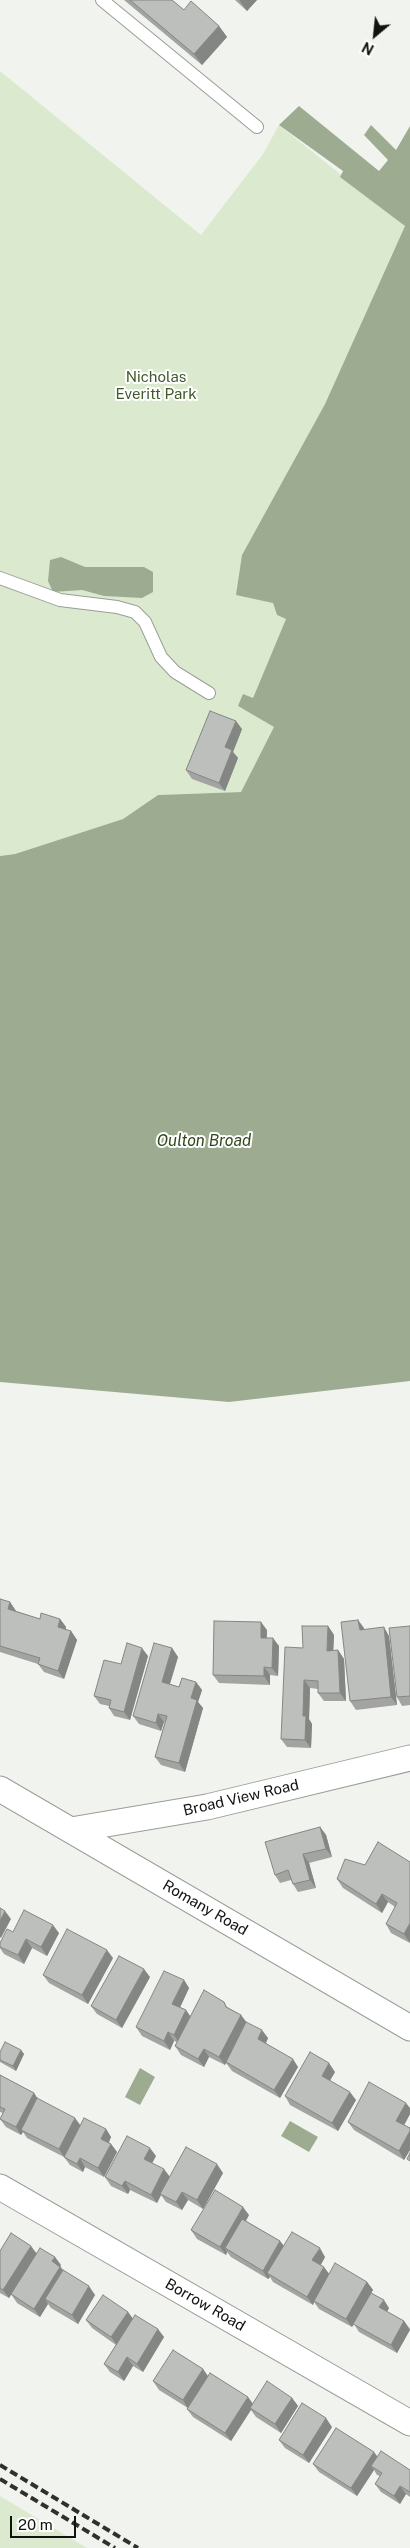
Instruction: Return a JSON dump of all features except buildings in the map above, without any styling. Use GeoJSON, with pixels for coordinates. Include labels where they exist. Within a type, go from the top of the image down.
{"type":"FeatureCollection","features":[{"type":"Feature","properties":{"kind":"street","name":"Broad View Road"},"geometry":{"type":"LineString","coordinates":[[71,1830],[207,1807],[410,1758]]}},
{"type":"Feature","properties":{"kind":"street","name":"Romany Road"},"geometry":{"type":"LineString","coordinates":[[0,1790],[410,2028]]}},
{"type":"Feature","properties":{"kind":"street","name":"Borrow Road"},"geometry":{"type":"LineString","coordinates":[[0,2187],[410,2423]]}},
{"type":"Feature","properties":{"kind":"lane"},"geometry":{"type":"LineString","coordinates":[[102,0],[257,127]]}},
{"type":"Feature","properties":{"kind":"lane"},"geometry":{"type":"LineString","coordinates":[[0,578],[60,600],[117,607],[135,612],[145,622],[161,658],[175,672],[209,693]]}},
{"type":"Feature","properties":{"kind":"green space","name":"Nicholas Everitt Park"},"geometry":{"type":"Polygon","coordinates":[[[0,71],[201,235],[263,154],[279,125],[405,226],[325,404],[242,555],[273,603],[277,615],[286,619],[253,698],[238,706],[275,727],[241,792],[158,795],[123,819],[15,854],[0,856],[0,71]]]}},
{"type":"Feature","properties":{"kind":"green space"},"geometry":{"type":"Polygon","coordinates":[[[0,2496],[87,2548],[0,2548],[0,2496]]]}},
{"type":"Feature","properties":{"kind":"water","name":"Oulton Broad"},"geometry":{"type":"Polygon","coordinates":[[[299,106],[379,171],[388,160],[364,135],[371,125],[396,150],[410,126],[410,1381],[229,1402],[0,1382],[0,856],[15,854],[123,819],[158,795],[241,792],[274,727],[238,706],[243,694],[253,698],[286,619],[277,615],[273,603],[236,595],[242,555],[325,404],[405,226],[340,177],[343,171],[279,125],[299,106]]]}},
{"type":"Feature","properties":{"kind":"water"},"geometry":{"type":"Polygon","coordinates":[[[61,557],[85,567],[144,567],[153,572],[153,592],[142,598],[104,596],[82,590],[53,592],[48,581],[50,560],[61,557]]]}},
{"type":"Feature","properties":{"kind":"water"},"geometry":{"type":"Polygon","coordinates":[[[140,2068],[155,2077],[140,2105],[125,2097],[140,2068]]]}},
{"type":"Feature","properties":{"kind":"water"},"geometry":{"type":"Polygon","coordinates":[[[290,2121],[318,2137],[309,2152],[281,2136],[290,2121]]]}},
{"type":"Feature","properties":{"kind":"railway"},"geometry":{"type":"LineString","coordinates":[[0,2465],[138,2548]]}},
{"type":"Feature","properties":{"kind":"railway"},"geometry":{"type":"LineString","coordinates":[[0,2479],[115,2548]]}}]}
